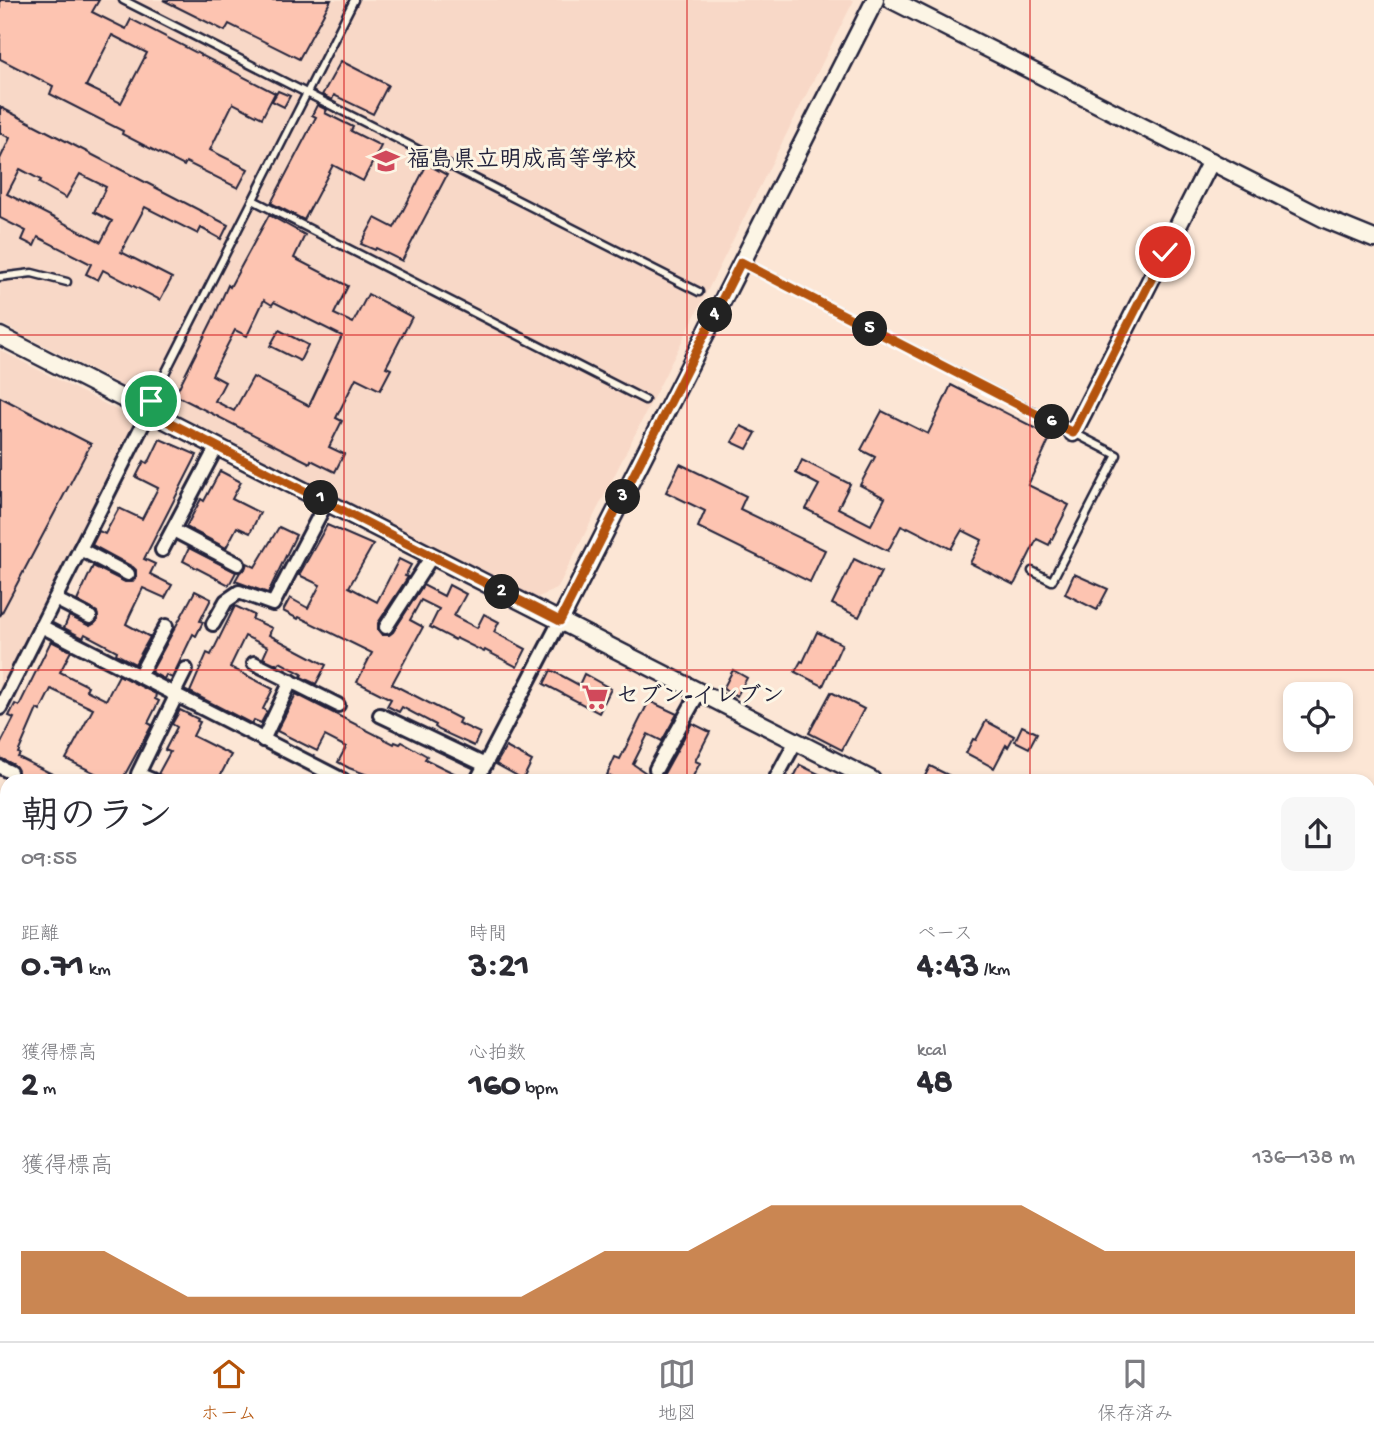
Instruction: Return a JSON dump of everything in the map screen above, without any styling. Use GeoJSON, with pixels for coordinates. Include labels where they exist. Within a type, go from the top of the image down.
{"type":"FeatureCollection","features":[{"type":"Feature","properties":{"kind":"street"},"geometry":{"type":"LineString","coordinates":[[480,774],[875,0]]}},
{"type":"Feature","properties":{"kind":"street"},"geometry":{"type":"LineString","coordinates":[[892,0],[1325,219],[1374,239]]}},
{"type":"Feature","properties":{"kind":"street"},"geometry":{"type":"LineString","coordinates":[[1073,433],[1211,161]]}},
{"type":"Feature","properties":{"kind":"street"},"geometry":{"type":"LineString","coordinates":[[0,336],[860,774]]}},
{"type":"Feature","properties":{"kind":"street"},"geometry":{"type":"LineString","coordinates":[[0,708],[149,412]]}},
{"type":"Feature","properties":{"kind":"street"},"geometry":{"type":"LineString","coordinates":[[162,550],[217,446]]}},
{"type":"Feature","properties":{"kind":"street"},"geometry":{"type":"LineString","coordinates":[[213,624],[226,601],[239,592],[273,604],[327,501]]}},
{"type":"Feature","properties":{"kind":"street"},"geometry":{"type":"LineString","coordinates":[[173,530],[238,564]]}},
{"type":"Feature","properties":{"kind":"street"},"geometry":{"type":"LineString","coordinates":[[80,549],[128,574]]}},
{"type":"Feature","properties":{"kind":"street"},"geometry":{"type":"LineString","coordinates":[[386,627],[432,556]]}},
{"type":"Feature","properties":{"kind":"street"},"geometry":{"type":"LineString","coordinates":[[55,599],[90,617]]}},
{"type":"Feature","properties":{"kind":"street"},"geometry":{"type":"LineString","coordinates":[[41,626],[331,774]]}},
{"type":"Feature","properties":{"kind":"street"},"geometry":{"type":"LineString","coordinates":[[139,676],[166,626]]}},
{"type":"Feature","properties":{"kind":"street"},"geometry":{"type":"LineString","coordinates":[[254,663],[338,705]]}},
{"type":"Feature","properties":{"kind":"street"},"geometry":{"type":"LineString","coordinates":[[138,774],[186,669]]}},
{"type":"Feature","properties":{"kind":"street"},"geometry":{"type":"LineString","coordinates":[[263,740],[291,681]]}},
{"type":"Feature","properties":{"kind":"street"},"geometry":{"type":"LineString","coordinates":[[656,769],[699,692]]}},
{"type":"Feature","properties":{"kind":"street"},"geometry":{"type":"LineString","coordinates":[[380,715],[485,765]]}},
{"type":"Feature","properties":{"kind":"street"},"geometry":{"type":"LineString","coordinates":[[778,774],[796,741]]}},
{"type":"Feature","properties":{"kind":"lane"},"geometry":{"type":"LineString","coordinates":[[123,0],[699,292]]}},
{"type":"Feature","properties":{"kind":"lane"},"geometry":{"type":"LineString","coordinates":[[149,412],[151,401],[355,0]]}},
{"type":"Feature","properties":{"kind":"lane"},"geometry":{"type":"LineString","coordinates":[[253,200],[645,400]]}},
{"type":"Feature","properties":{"kind":"lane"},"geometry":{"type":"LineString","coordinates":[[741,262],[1117,455],[1052,581],[1032,571]]}},
{"type":"Feature","properties":{"kind":"lane"},"geometry":{"type":"LineString","coordinates":[[0,277],[32,273],[67,282]]}},
{"type":"Feature","properties":{"kind":"shaded area","name":"福島県立明成高等学校"},"geometry":{"type":"Polygon","coordinates":[[[0,0],[854,0],[557,589],[536,598],[0,323],[0,0]]]}},
{"type":"Feature","properties":{"kind":"shaded area"},"geometry":{"type":"Polygon","coordinates":[[[0,350],[138,421],[0,692],[0,350]]]}},
{"type":"Feature","properties":{"kind":"building"},"geometry":{"type":"Polygon","coordinates":[[[0,0],[99,0],[92,12],[126,29],[131,19],[275,93],[262,118],[233,103],[210,150],[248,169],[238,188],[186,162],[184,166],[122,134],[123,131],[50,94],[53,86],[0,59],[0,0]],[[112,35],[86,86],[121,103],[147,53],[112,35]]]}},
{"type":"Feature","properties":{"kind":"building"},"geometry":{"type":"Polygon","coordinates":[[[163,0],[331,0],[299,59],[229,24],[225,31],[163,0]]]}},
{"type":"Feature","properties":{"kind":"building"},"geometry":{"type":"Polygon","coordinates":[[[341,61],[388,85],[373,114],[334,95],[332,100],[322,95],[341,61]]]}},
{"type":"Feature","properties":{"kind":"building"},"geometry":{"type":"Polygon","coordinates":[[[278,91],[290,96],[284,107],[272,101],[278,91]]]}},
{"type":"Feature","properties":{"kind":"building"},"geometry":{"type":"Polygon","coordinates":[[[317,105],[327,110],[325,113],[353,127],[351,131],[381,146],[363,181],[333,165],[304,220],[271,203],[316,117],[312,115],[317,105]]]}},
{"type":"Feature","properties":{"kind":"building"},"geometry":{"type":"Polygon","coordinates":[[[0,107],[228,225],[221,239],[201,228],[198,234],[145,207],[121,252],[172,278],[160,300],[103,270],[98,280],[86,274],[91,264],[38,237],[34,246],[22,240],[26,231],[0,218],[0,159],[10,138],[0,133],[0,107]],[[20,169],[7,194],[101,242],[112,221],[94,212],[106,187],[80,174],[66,198],[39,183],[41,180],[20,169]]]}},
{"type":"Feature","properties":{"kind":"building"},"geometry":{"type":"Polygon","coordinates":[[[427,164],[447,175],[402,261],[361,244],[375,218],[394,228],[427,164]]]}},
{"type":"Feature","properties":{"kind":"building"},"geometry":{"type":"Polygon","coordinates":[[[269,215],[305,235],[294,258],[348,286],[334,314],[353,323],[368,294],[412,317],[386,367],[391,369],[380,390],[356,378],[336,418],[342,421],[329,447],[344,454],[335,472],[311,460],[310,463],[175,395],[228,285],[230,287],[269,215]],[[264,300],[247,336],[235,330],[212,375],[225,382],[215,401],[234,411],[253,377],[309,406],[342,336],[274,302],[272,305],[264,300]]]}},
{"type":"Feature","properties":{"kind":"building"},"geometry":{"type":"Polygon","coordinates":[[[279,330],[308,345],[300,361],[270,346],[279,330]]]}},
{"type":"Feature","properties":{"kind":"building"},"geometry":{"type":"Polygon","coordinates":[[[951,385],[1051,436],[1028,485],[1069,505],[1049,545],[1037,539],[1014,585],[970,563],[982,540],[962,530],[951,549],[901,526],[888,551],[806,509],[819,485],[796,473],[802,460],[850,484],[838,508],[871,525],[885,498],[860,485],[875,457],[861,450],[882,411],[928,434],[951,385]]]}},
{"type":"Feature","properties":{"kind":"building"},"geometry":{"type":"Polygon","coordinates":[[[0,397],[91,444],[0,616],[0,397]]]}},
{"type":"Feature","properties":{"kind":"building"},"geometry":{"type":"Polygon","coordinates":[[[741,426],[756,433],[747,449],[732,442],[741,426]]]}},
{"type":"Feature","properties":{"kind":"building"},"geometry":{"type":"Polygon","coordinates":[[[160,439],[197,455],[144,559],[155,564],[150,574],[172,585],[165,598],[143,588],[130,615],[126,624],[150,637],[135,664],[85,634],[83,638],[64,628],[69,616],[90,626],[98,620],[97,612],[77,601],[93,566],[125,582],[132,582],[136,577],[133,567],[92,545],[99,531],[105,534],[119,508],[142,519],[158,488],[136,477],[144,461],[147,463],[150,460],[160,439]]]}},
{"type":"Feature","properties":{"kind":"building"},"geometry":{"type":"Polygon","coordinates":[[[680,464],[746,496],[740,509],[825,550],[810,582],[698,527],[705,511],[666,492],[680,464]]]}},
{"type":"Feature","properties":{"kind":"building"},"geometry":{"type":"Polygon","coordinates":[[[220,471],[241,482],[232,499],[260,513],[250,533],[237,527],[226,548],[186,527],[220,471]]]}},
{"type":"Feature","properties":{"kind":"building"},"geometry":{"type":"Polygon","coordinates":[[[327,525],[373,545],[349,587],[377,602],[399,559],[411,565],[405,576],[408,577],[378,623],[378,630],[382,635],[393,632],[423,585],[444,596],[449,585],[466,594],[454,616],[477,628],[484,614],[499,622],[494,632],[526,649],[517,667],[485,650],[484,652],[456,638],[455,640],[430,627],[439,609],[421,600],[410,620],[423,627],[392,684],[460,719],[458,723],[480,733],[474,746],[439,730],[436,725],[402,707],[399,712],[387,706],[391,699],[357,682],[372,653],[283,611],[290,598],[308,608],[320,585],[299,575],[327,525]]]}},
{"type":"Feature","properties":{"kind":"building"},"geometry":{"type":"Polygon","coordinates":[[[279,527],[296,535],[268,593],[235,581],[247,563],[255,567],[279,527]]]}},
{"type":"Feature","properties":{"kind":"building"},"geometry":{"type":"Polygon","coordinates":[[[189,548],[236,572],[229,585],[183,561],[189,548]]]}},
{"type":"Feature","properties":{"kind":"building"},"geometry":{"type":"Polygon","coordinates":[[[854,559],[881,572],[859,617],[832,604],[854,559]]]}},
{"type":"Feature","properties":{"kind":"building"},"geometry":{"type":"Polygon","coordinates":[[[1074,574],[1108,589],[1097,610],[1065,594],[1074,574]]]}},
{"type":"Feature","properties":{"kind":"building"},"geometry":{"type":"Polygon","coordinates":[[[195,591],[211,599],[200,621],[203,622],[196,636],[193,634],[172,678],[166,675],[164,679],[151,672],[195,591]]]}},
{"type":"Feature","properties":{"kind":"building"},"geometry":{"type":"Polygon","coordinates":[[[235,606],[254,615],[252,619],[272,628],[269,635],[326,665],[316,684],[280,662],[278,665],[263,658],[268,647],[245,636],[230,667],[273,689],[263,709],[267,712],[261,723],[254,720],[252,724],[190,692],[207,653],[211,655],[235,606]]]}},
{"type":"Feature","properties":{"kind":"building"},"geometry":{"type":"Polygon","coordinates":[[[817,632],[842,644],[823,686],[795,672],[801,661],[803,662],[817,632]]]}},
{"type":"Feature","properties":{"kind":"building"},"geometry":{"type":"Polygon","coordinates":[[[51,641],[71,651],[60,672],[88,686],[86,690],[106,700],[119,675],[156,694],[155,699],[159,701],[148,723],[152,725],[125,774],[97,774],[66,759],[93,709],[51,689],[40,711],[37,709],[18,757],[52,774],[18,774],[14,765],[0,758],[0,745],[14,718],[9,716],[15,704],[19,706],[51,641]]]}},
{"type":"Feature","properties":{"kind":"building"},"geometry":{"type":"Polygon","coordinates":[[[551,670],[579,685],[584,674],[611,689],[599,713],[544,684],[551,670]]]}},
{"type":"Feature","properties":{"kind":"building"},"geometry":{"type":"Polygon","coordinates":[[[733,670],[747,678],[737,696],[723,689],[733,670]]]}},
{"type":"Feature","properties":{"kind":"building"},"geometry":{"type":"Polygon","coordinates":[[[831,692],[864,709],[842,750],[809,733],[831,692]]]}},
{"type":"Feature","properties":{"kind":"building"},"geometry":{"type":"Polygon","coordinates":[[[296,694],[394,744],[402,742],[427,756],[425,759],[456,774],[365,774],[338,762],[346,747],[325,736],[317,751],[277,731],[296,694]]]}},
{"type":"Feature","properties":{"kind":"building"},"geometry":{"type":"Polygon","coordinates":[[[649,701],[677,714],[662,741],[648,734],[633,764],[648,774],[607,774],[615,757],[620,759],[649,701]]]}},
{"type":"Feature","properties":{"kind":"building"},"geometry":{"type":"Polygon","coordinates":[[[180,710],[198,719],[200,722],[193,736],[231,755],[221,774],[158,774],[170,752],[165,750],[177,727],[172,724],[180,710]]]}},
{"type":"Feature","properties":{"kind":"building"},"geometry":{"type":"Polygon","coordinates":[[[986,721],[1014,736],[994,768],[966,753],[986,721]]]}},
{"type":"Feature","properties":{"kind":"building"},"geometry":{"type":"Polygon","coordinates":[[[692,723],[710,732],[695,761],[700,763],[694,774],[664,774],[692,723]]]}},
{"type":"Feature","properties":{"kind":"building"},"geometry":{"type":"Polygon","coordinates":[[[1022,726],[1037,733],[1029,748],[1015,741],[1022,726]]]}},
{"type":"Feature","properties":{"kind":"building"},"geometry":{"type":"Polygon","coordinates":[[[506,747],[532,761],[526,774],[514,774],[496,764],[506,747]]]}},
{"type":"Feature","properties":{"kind":"building"},"geometry":{"type":"Polygon","coordinates":[[[800,765],[819,774],[796,774],[800,765]]]}},
{"type":"Feature","properties":{"kind":"building"},"geometry":{"type":"Polygon","coordinates":[[[930,766],[946,774],[926,774],[930,766]]]}},
{"type":"Feature","properties":{"kind":"place","name":"福島県立明成高等学校"},"geometry":{"type":"Point","coordinates":[386,161]}},
{"type":"Feature","properties":{"kind":"place","name":"セブン-イレブン"},"geometry":{"type":"Point","coordinates":[595,697]}},
{"type":"Feature","properties":{"kind":"route"},"geometry":{"type":"LineString","coordinates":[[151,401],[149,412],[560,621],[741,262],[1073,433],[1165,252]]}}]}
